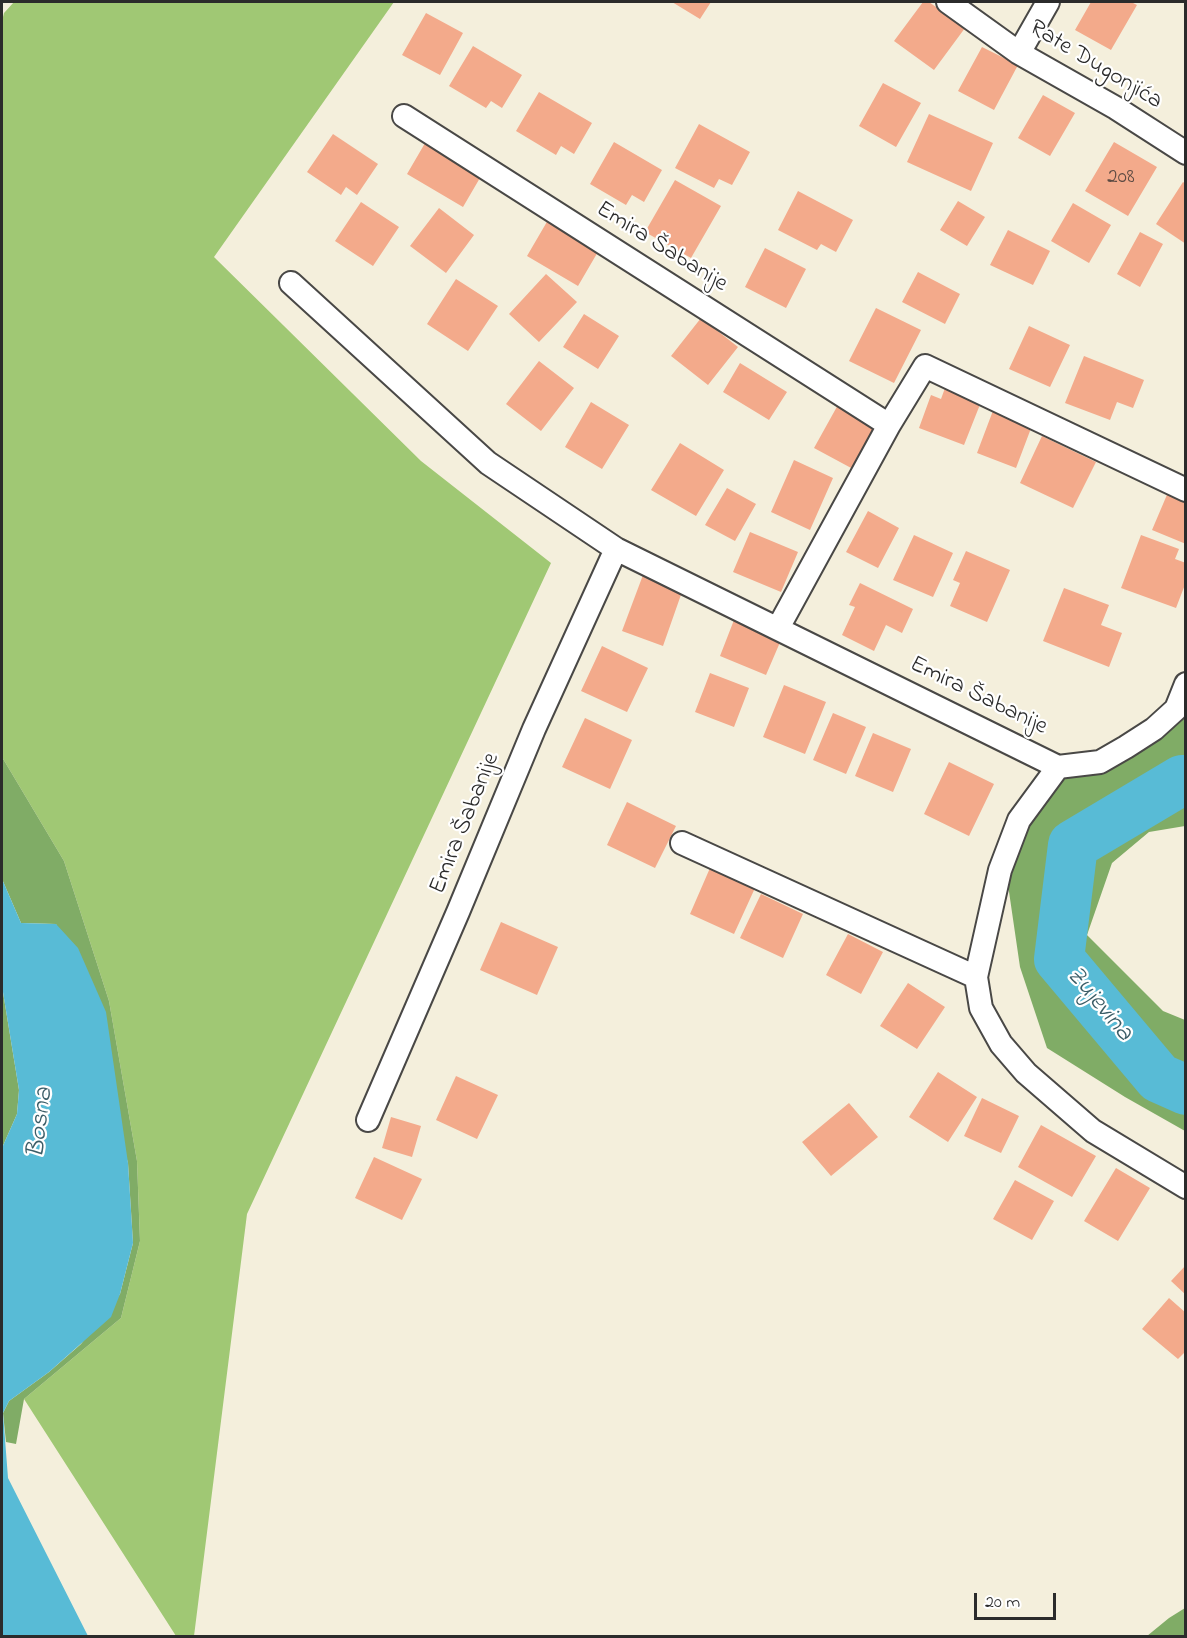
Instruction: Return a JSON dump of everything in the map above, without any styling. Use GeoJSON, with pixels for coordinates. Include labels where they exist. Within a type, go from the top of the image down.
{"type":"FeatureCollection","features":[{"type":"Feature","properties":{"kind":"street","name":"Rate Dugonjića"},"geometry":{"type":"LineString","coordinates":[[948,2],[1019,53],[1116,108],[1185,153]]}},
{"type":"Feature","properties":{"kind":"street"},"geometry":{"type":"LineString","coordinates":[[1019,53],[1048,2]]}},
{"type":"Feature","properties":{"kind":"street","name":"Emira Šabanije"},"geometry":{"type":"LineString","coordinates":[[404,116],[889,425]]}},
{"type":"Feature","properties":{"kind":"street","name":"Emira Šabanije"},"geometry":{"type":"LineString","coordinates":[[291,283],[488,464],[616,549],[1058,767]]}},
{"type":"Feature","properties":{"kind":"street"},"geometry":{"type":"LineString","coordinates":[[778,628],[889,425],[925,366],[1185,490]]}},
{"type":"Feature","properties":{"kind":"street","name":"Emira Šabanije"},"geometry":{"type":"LineString","coordinates":[[368,1120],[459,912],[534,729],[616,549]]}},
{"type":"Feature","properties":{"kind":"street"},"geometry":{"type":"LineString","coordinates":[[1185,684],[1176,709],[1154,729],[1100,762],[1058,767],[1019,820],[1004,860],[976,977],[981,1008],[1001,1044],[1026,1073],[1093,1131],[1185,1187]]}},
{"type":"Feature","properties":{"kind":"street"},"geometry":{"type":"LineString","coordinates":[[682,843],[976,977]]}},
{"type":"Feature","properties":{"kind":"green space"},"geometry":{"type":"Polygon","coordinates":[[[14,2],[394,2],[214,257],[421,461],[551,563],[247,1214],[194,1636],[176,1636],[24,1399],[121,1318],[140,1241],[137,1161],[109,1001],[64,861],[2,757],[2,21],[4,13],[14,2]]]}},
{"type":"Feature","properties":{"kind":"green space"},"geometry":{"type":"Polygon","coordinates":[[[1185,710],[1185,826],[1149,832],[1112,863],[1087,935],[1163,1011],[1185,1020],[1185,1131],[1047,1048],[1020,967],[1007,878],[1044,788],[1185,710]]]}},
{"type":"Feature","properties":{"kind":"green space"},"geometry":{"type":"Polygon","coordinates":[[[2,757],[64,861],[109,1001],[137,1161],[140,1241],[121,1318],[24,1399],[16,1444],[6,1442],[3,1413],[9,1401],[49,1372],[81,1344],[120,1294],[133,1243],[128,1163],[56,924],[21,923],[2,879],[2,757]]]}},
{"type":"Feature","properties":{"kind":"green space"},"geometry":{"type":"Polygon","coordinates":[[[2,986],[19,1090],[17,1114],[2,1148],[2,986]]]}},
{"type":"Feature","properties":{"kind":"green space"},"geometry":{"type":"Polygon","coordinates":[[[1185,1608],[1185,1636],[1147,1636],[1169,1618],[1185,1608]]]}},
{"type":"Feature","properties":{"kind":"water","name":"Bosna"},"geometry":{"type":"Polygon","coordinates":[[[2,879],[21,923],[56,924],[78,948],[106,1012],[128,1163],[133,1243],[120,1294],[111,1317],[49,1372],[9,1401],[3,1413],[8,1478],[88,1636],[2,1636],[2,1148],[17,1114],[19,1090],[2,986],[2,879]]]}},
{"type":"Feature","properties":{"kind":"building"},"geometry":{"type":"Polygon","coordinates":[[[672,2],[711,2],[700,19],[672,2]]]}},
{"type":"Feature","properties":{"kind":"building"},"geometry":{"type":"Polygon","coordinates":[[[923,2],[929,2],[965,28],[934,70],[894,41],[923,2]]]}},
{"type":"Feature","properties":{"kind":"building"},"geometry":{"type":"Polygon","coordinates":[[[1091,2],[1131,2],[1137,5],[1111,50],[1075,30],[1091,2]]]}},
{"type":"Feature","properties":{"kind":"building"},"geometry":{"type":"Polygon","coordinates":[[[426,13],[463,33],[440,75],[402,55],[426,13]]]}},
{"type":"Feature","properties":{"kind":"building"},"geometry":{"type":"Polygon","coordinates":[[[473,46],[522,75],[502,108],[491,101],[486,108],[449,86],[473,46]]]}},
{"type":"Feature","properties":{"kind":"building"},"geometry":{"type":"Polygon","coordinates":[[[982,47],[1018,65],[994,110],[958,91],[982,47]]]}},
{"type":"Feature","properties":{"kind":"building"},"geometry":{"type":"Polygon","coordinates":[[[883,83],[921,103],[896,147],[859,126],[883,83]]]}},
{"type":"Feature","properties":{"kind":"building"},"geometry":{"type":"Polygon","coordinates":[[[539,92],[592,123],[574,154],[561,146],[556,155],[516,131],[539,92]]]}},
{"type":"Feature","properties":{"kind":"building"},"geometry":{"type":"Polygon","coordinates":[[[1043,95],[1075,113],[1050,156],[1018,138],[1043,95]]]}},
{"type":"Feature","properties":{"kind":"building"},"geometry":{"type":"Polygon","coordinates":[[[929,114],[993,143],[971,191],[907,162],[929,114]]]}},
{"type":"Feature","properties":{"kind":"building"},"geometry":{"type":"Polygon","coordinates":[[[699,124],[750,152],[732,185],[719,179],[714,188],[675,168],[699,124]]]}},
{"type":"Feature","properties":{"kind":"building"},"geometry":{"type":"Polygon","coordinates":[[[333,134],[378,164],[357,195],[346,187],[341,195],[307,172],[333,134]]]}},
{"type":"Feature","properties":{"kind":"building"},"geometry":{"type":"Polygon","coordinates":[[[428,138],[484,171],[463,207],[407,174],[428,138]]]}},
{"type":"Feature","properties":{"kind":"building"},"geometry":{"type":"Polygon","coordinates":[[[614,142],[662,170],[644,202],[632,195],[626,205],[590,184],[614,142]]]}},
{"type":"Feature","properties":{"kind":"building"},"geometry":{"type":"Polygon","coordinates":[[[1114,142],[1157,167],[1128,216],[1085,191],[1114,142]]]}},
{"type":"Feature","properties":{"kind":"building"},"geometry":{"type":"Polygon","coordinates":[[[675,180],[721,206],[691,258],[645,232],[675,180]]]}},
{"type":"Feature","properties":{"kind":"building"},"geometry":{"type":"Polygon","coordinates":[[[1183,182],[1186,184],[1186,244],[1156,224],[1183,182]]]}},
{"type":"Feature","properties":{"kind":"building"},"geometry":{"type":"Polygon","coordinates":[[[798,191],[853,220],[836,252],[821,244],[817,250],[778,230],[798,191]]]}},
{"type":"Feature","properties":{"kind":"building"},"geometry":{"type":"Polygon","coordinates":[[[958,201],[985,217],[967,246],[940,230],[958,201]]]}},
{"type":"Feature","properties":{"kind":"building"},"geometry":{"type":"Polygon","coordinates":[[[361,202],[399,227],[373,266],[335,241],[361,202]]]}},
{"type":"Feature","properties":{"kind":"building"},"geometry":{"type":"Polygon","coordinates":[[[1073,203],[1111,225],[1089,263],[1051,241],[1073,203]]]}},
{"type":"Feature","properties":{"kind":"building"},"geometry":{"type":"Polygon","coordinates":[[[439,208],[474,235],[446,273],[410,246],[439,208]]]}},
{"type":"Feature","properties":{"kind":"building"},"geometry":{"type":"Polygon","coordinates":[[[548,220],[599,250],[578,286],[527,256],[548,220]]]}},
{"type":"Feature","properties":{"kind":"building"},"geometry":{"type":"Polygon","coordinates":[[[1008,230],[1050,251],[1033,285],[990,265],[1008,230]]]}},
{"type":"Feature","properties":{"kind":"building"},"geometry":{"type":"Polygon","coordinates":[[[1140,232],[1163,244],[1140,287],[1117,274],[1140,232]]]}},
{"type":"Feature","properties":{"kind":"building"},"geometry":{"type":"Polygon","coordinates":[[[765,248],[806,269],[786,308],[745,287],[765,248]]]}},
{"type":"Feature","properties":{"kind":"building"},"geometry":{"type":"Polygon","coordinates":[[[918,272],[960,294],[945,324],[902,302],[918,272]]]}},
{"type":"Feature","properties":{"kind":"building"},"geometry":{"type":"Polygon","coordinates":[[[546,274],[577,302],[539,342],[509,314],[546,274]]]}},
{"type":"Feature","properties":{"kind":"building"},"geometry":{"type":"Polygon","coordinates":[[[456,279],[498,306],[468,351],[427,324],[456,279]]]}},
{"type":"Feature","properties":{"kind":"building"},"geometry":{"type":"Polygon","coordinates":[[[876,308],[921,330],[894,383],[849,361],[876,308]]]}},
{"type":"Feature","properties":{"kind":"building"},"geometry":{"type":"Polygon","coordinates":[[[584,314],[619,336],[598,369],[563,347],[584,314]]]}},
{"type":"Feature","properties":{"kind":"building"},"geometry":{"type":"Polygon","coordinates":[[[701,318],[738,347],[708,385],[671,356],[701,318]]]}},
{"type":"Feature","properties":{"kind":"building"},"geometry":{"type":"Polygon","coordinates":[[[1029,326],[1070,345],[1050,387],[1009,369],[1029,326]]]}},
{"type":"Feature","properties":{"kind":"building"},"geometry":{"type":"Polygon","coordinates":[[[1084,356],[1144,380],[1133,408],[1117,402],[1110,420],[1065,403],[1084,356]]]}},
{"type":"Feature","properties":{"kind":"building"},"geometry":{"type":"Polygon","coordinates":[[[539,361],[574,388],[541,431],[506,404],[539,361]]]}},
{"type":"Feature","properties":{"kind":"building"},"geometry":{"type":"Polygon","coordinates":[[[740,363],[787,392],[769,420],[723,392],[740,363]]]}},
{"type":"Feature","properties":{"kind":"building"},"geometry":{"type":"Polygon","coordinates":[[[945,388],[981,402],[964,445],[919,428],[931,395],[941,399],[945,388]]]}},
{"type":"Feature","properties":{"kind":"building"},"geometry":{"type":"Polygon","coordinates":[[[591,402],[629,425],[602,469],[565,447],[591,402]]]}},
{"type":"Feature","properties":{"kind":"building"},"geometry":{"type":"Polygon","coordinates":[[[839,403],[877,424],[853,469],[814,448],[839,403]]]}},
{"type":"Feature","properties":{"kind":"building"},"geometry":{"type":"Polygon","coordinates":[[[994,408],[1033,423],[1016,468],[977,453],[994,408]]]}},
{"type":"Feature","properties":{"kind":"building"},"geometry":{"type":"Polygon","coordinates":[[[1042,436],[1096,462],[1073,508],[1020,483],[1042,436]]]}},
{"type":"Feature","properties":{"kind":"building"},"geometry":{"type":"Polygon","coordinates":[[[680,443],[724,470],[696,516],[651,490],[680,443]]]}},
{"type":"Feature","properties":{"kind":"building"},"geometry":{"type":"Polygon","coordinates":[[[794,460],[833,478],[810,530],[771,512],[794,460]]]}},
{"type":"Feature","properties":{"kind":"building"},"geometry":{"type":"Polygon","coordinates":[[[727,488],[756,504],[735,541],[705,525],[727,488]]]}},
{"type":"Feature","properties":{"kind":"building"},"geometry":{"type":"Polygon","coordinates":[[[1169,490],[1186,497],[1186,544],[1152,530],[1169,490]]]}},
{"type":"Feature","properties":{"kind":"building"},"geometry":{"type":"Polygon","coordinates":[[[868,511],[899,528],[878,568],[846,552],[868,511]]]}},
{"type":"Feature","properties":{"kind":"building"},"geometry":{"type":"Polygon","coordinates":[[[750,532],[798,552],[781,592],[733,572],[750,532]]]}},
{"type":"Feature","properties":{"kind":"building"},"geometry":{"type":"Polygon","coordinates":[[[914,535],[953,553],[933,597],[893,580],[914,535]]]}},
{"type":"Feature","properties":{"kind":"building"},"geometry":{"type":"Polygon","coordinates":[[[1141,535],[1179,549],[1175,559],[1186,563],[1186,582],[1176,608],[1121,588],[1141,535]]]}},
{"type":"Feature","properties":{"kind":"building"},"geometry":{"type":"Polygon","coordinates":[[[966,551],[1010,570],[987,622],[950,606],[960,583],[953,580],[966,551]]]}},
{"type":"Feature","properties":{"kind":"building"},"geometry":{"type":"Polygon","coordinates":[[[643,575],[683,589],[663,646],[622,631],[643,575]]]}},
{"type":"Feature","properties":{"kind":"building"},"geometry":{"type":"Polygon","coordinates":[[[860,583],[913,609],[902,633],[886,625],[874,651],[842,635],[855,607],[849,605],[860,583]]]}},
{"type":"Feature","properties":{"kind":"building"},"geometry":{"type":"Polygon","coordinates":[[[1064,588],[1109,605],[1101,625],[1122,633],[1109,667],[1043,641],[1064,588]]]}},
{"type":"Feature","properties":{"kind":"building"},"geometry":{"type":"Polygon","coordinates":[[[734,620],[781,640],[766,675],[720,656],[734,620]]]}},
{"type":"Feature","properties":{"kind":"building"},"geometry":{"type":"Polygon","coordinates":[[[602,646],[648,668],[627,712],[581,691],[602,646]]]}},
{"type":"Feature","properties":{"kind":"building"},"geometry":{"type":"Polygon","coordinates":[[[710,673],[749,688],[734,727],[695,712],[710,673]]]}},
{"type":"Feature","properties":{"kind":"building"},"geometry":{"type":"Polygon","coordinates":[[[784,685],[826,702],[805,754],[763,737],[784,685]]]}},
{"type":"Feature","properties":{"kind":"building"},"geometry":{"type":"Polygon","coordinates":[[[833,713],[866,727],[846,774],[813,760],[833,713]]]}},
{"type":"Feature","properties":{"kind":"building"},"geometry":{"type":"Polygon","coordinates":[[[585,718],[632,740],[610,789],[562,767],[585,718]]]}},
{"type":"Feature","properties":{"kind":"building"},"geometry":{"type":"Polygon","coordinates":[[[873,733],[911,749],[893,792],[855,776],[873,733]]]}},
{"type":"Feature","properties":{"kind":"building"},"geometry":{"type":"Polygon","coordinates":[[[949,762],[994,784],[969,836],[924,814],[949,762]]]}},
{"type":"Feature","properties":{"kind":"building"},"geometry":{"type":"Polygon","coordinates":[[[627,802],[676,826],[655,868],[607,845],[627,802]]]}},
{"type":"Feature","properties":{"kind":"building"},"geometry":{"type":"Polygon","coordinates":[[[710,868],[755,888],[734,934],[690,914],[710,868]]]}},
{"type":"Feature","properties":{"kind":"building"},"geometry":{"type":"Polygon","coordinates":[[[761,894],[803,914],[783,958],[740,938],[761,894]]]}},
{"type":"Feature","properties":{"kind":"building"},"geometry":{"type":"Polygon","coordinates":[[[501,922],[558,947],[537,995],[480,970],[501,922]]]}},
{"type":"Feature","properties":{"kind":"building"},"geometry":{"type":"Polygon","coordinates":[[[848,934],[883,952],[861,994],[826,975],[848,934]]]}},
{"type":"Feature","properties":{"kind":"building"},"geometry":{"type":"Polygon","coordinates":[[[908,983],[945,1007],[917,1049],[880,1026],[908,983]]]}},
{"type":"Feature","properties":{"kind":"building"},"geometry":{"type":"Polygon","coordinates":[[[938,1072],[977,1097],[948,1142],[909,1117],[938,1072]]]}},
{"type":"Feature","properties":{"kind":"building"},"geometry":{"type":"Polygon","coordinates":[[[456,1076],[498,1095],[477,1139],[436,1120],[456,1076]]]}},
{"type":"Feature","properties":{"kind":"building"},"geometry":{"type":"Polygon","coordinates":[[[982,1098],[1019,1116],[1001,1153],[964,1136],[982,1098]]]}},
{"type":"Feature","properties":{"kind":"building"},"geometry":{"type":"Polygon","coordinates":[[[849,1103],[878,1137],[831,1176],[802,1142],[849,1103]]]}},
{"type":"Feature","properties":{"kind":"building"},"geometry":{"type":"Polygon","coordinates":[[[391,1117],[421,1126],[412,1157],[382,1148],[391,1117]]]}},
{"type":"Feature","properties":{"kind":"building"},"geometry":{"type":"Polygon","coordinates":[[[1041,1125],[1096,1156],[1072,1197],[1018,1167],[1041,1125]]]}},
{"type":"Feature","properties":{"kind":"building"},"geometry":{"type":"Polygon","coordinates":[[[374,1157],[422,1179],[402,1220],[355,1198],[374,1157]]]}},
{"type":"Feature","properties":{"kind":"building"},"geometry":{"type":"Polygon","coordinates":[[[1116,1168],[1150,1188],[1118,1241],[1084,1221],[1116,1168]]]}},
{"type":"Feature","properties":{"kind":"building"},"geometry":{"type":"Polygon","coordinates":[[[1015,1180],[1054,1201],[1032,1240],[993,1219],[1015,1180]]]}},
{"type":"Feature","properties":{"kind":"building"},"geometry":{"type":"Polygon","coordinates":[[[1186,1265],[1186,1295],[1171,1281],[1186,1265]]]}},
{"type":"Feature","properties":{"kind":"building"},"geometry":{"type":"Polygon","coordinates":[[[1169,1298],[1186,1313],[1186,1351],[1178,1359],[1142,1329],[1169,1298]]]}},
{"type":"Feature","properties":{"kind":"waterway","name":"Zujevina"},"geometry":{"type":"LineString","coordinates":[[1186,780],[1182,780],[1073,845],[1059,959],[1159,1078],[1186,1090]]}}]}
